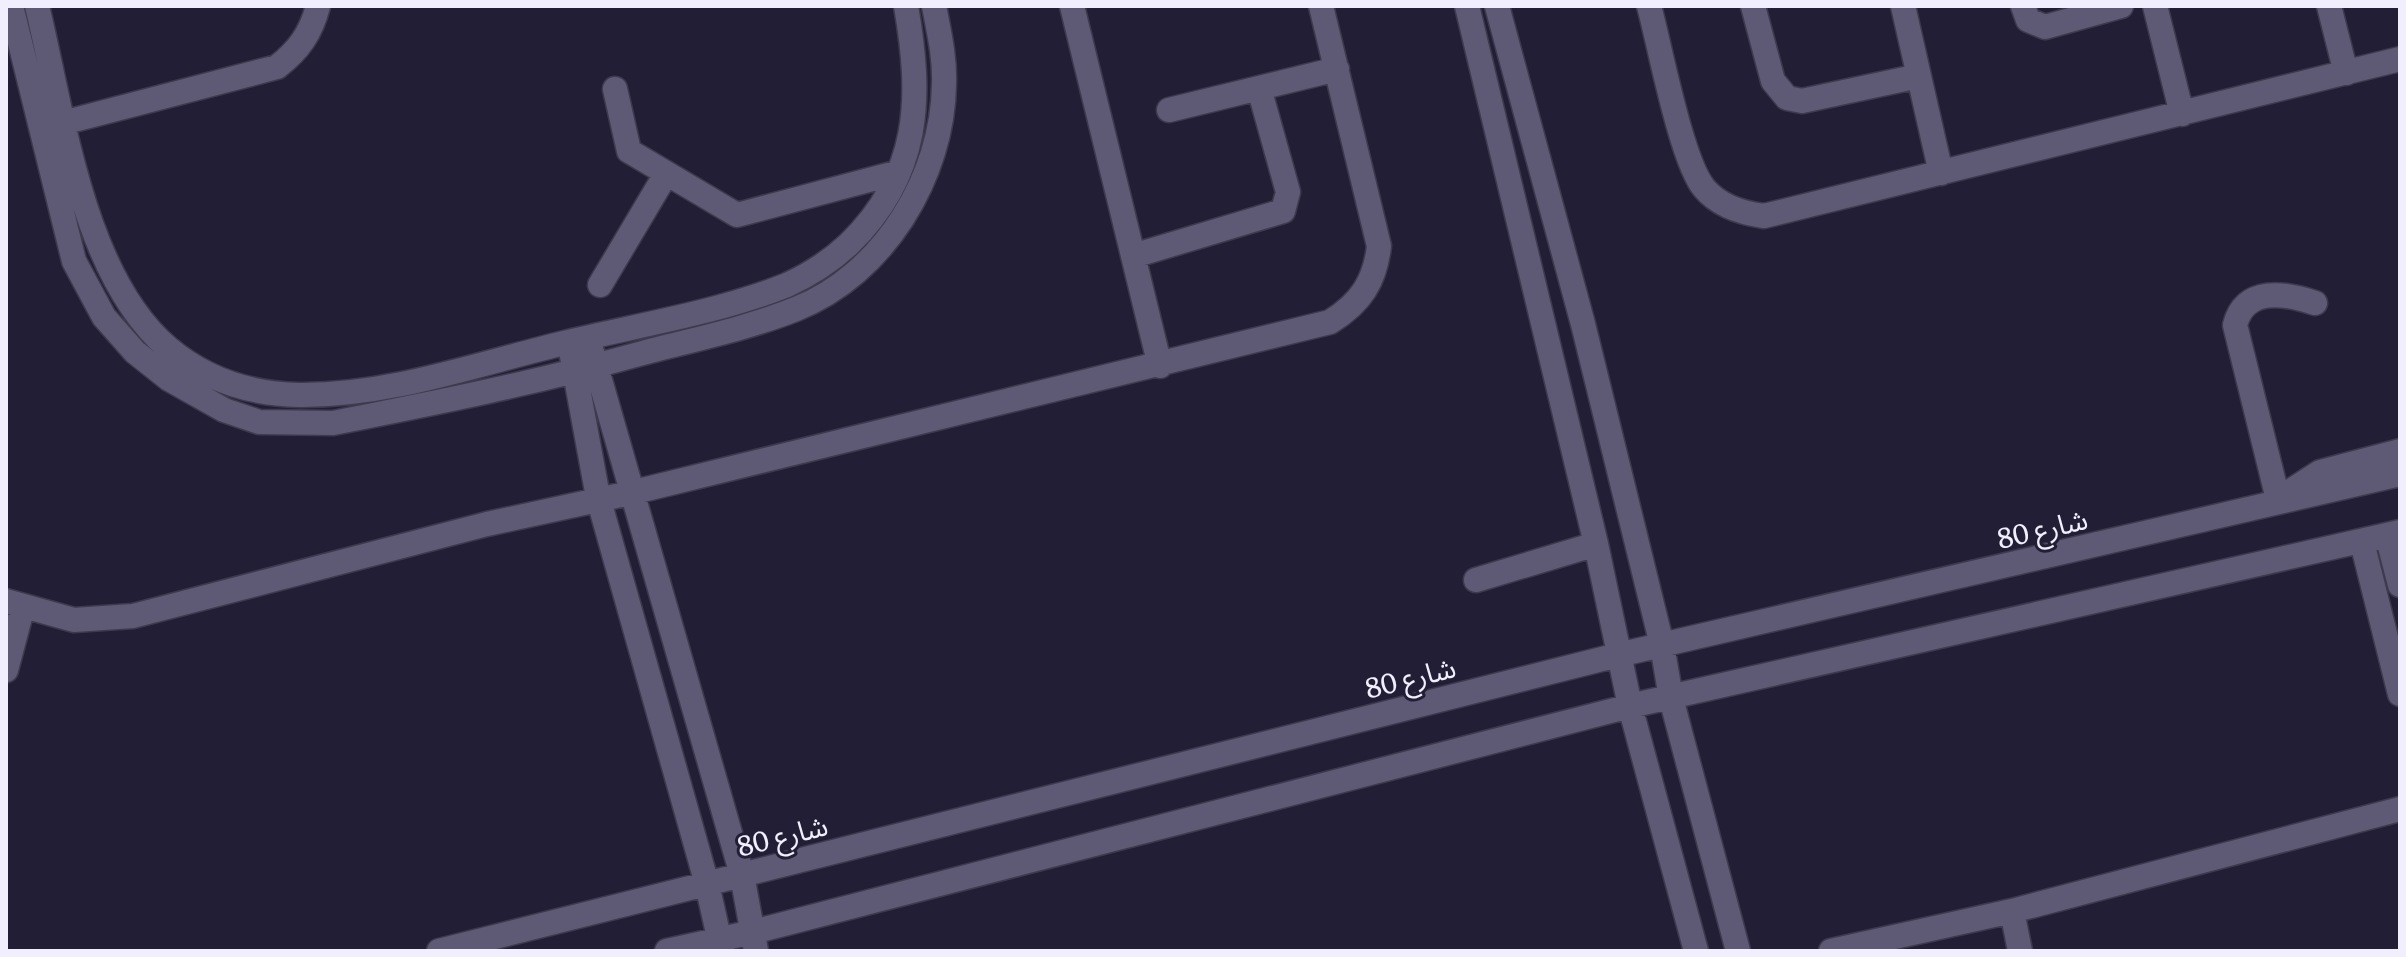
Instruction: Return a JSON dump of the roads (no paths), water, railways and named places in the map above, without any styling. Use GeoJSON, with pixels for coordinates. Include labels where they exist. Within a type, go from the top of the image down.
{"type":"FeatureCollection","features":[{"type":"Feature","properties":{"kind":"street"},"geometry":{"type":"LineString","coordinates":[[11,6],[74,261],[104,317],[135,352],[169,379],[224,410],[259,422],[333,423],[586,368],[798,308],[851,276],[885,243],[911,204],[930,161],[940,123],[944,84],[934,6]]}},
{"type":"Feature","properties":{"kind":"street"},"geometry":{"type":"LineString","coordinates":[[37,6],[65,122],[106,265],[144,325],[168,348],[218,380],[253,391],[339,395],[379,389],[758,295],[790,283],[847,245],[871,220],[899,172],[912,134],[916,108],[914,54],[906,6]]}},
{"type":"Feature","properties":{"kind":"street"},"geometry":{"type":"LineString","coordinates":[[41,130],[277,67],[296,52],[311,30],[318,6]]}},
{"type":"Feature","properties":{"kind":"street"},"geometry":{"type":"LineString","coordinates":[[1072,6],[1160,366]]}},
{"type":"Feature","properties":{"kind":"street"},"geometry":{"type":"LineString","coordinates":[[6,670],[14,604],[74,620],[133,616],[598,497],[630,493],[1160,366],[1330,322],[1354,305],[1371,283],[1379,246],[1321,6]]}},
{"type":"Feature","properties":{"kind":"street"},"geometry":{"type":"LineString","coordinates":[[1467,6],[1596,544],[1630,706],[1696,951]]}},
{"type":"Feature","properties":{"kind":"street"},"geometry":{"type":"LineString","coordinates":[[1497,6],[1583,324],[1662,645],[1671,698],[1738,951]]}},
{"type":"Feature","properties":{"kind":"street"},"geometry":{"type":"LineString","coordinates":[[1649,6],[1695,174],[1716,200],[1731,208],[1764,216],[2400,59]]}},
{"type":"Feature","properties":{"kind":"street"},"geometry":{"type":"LineString","coordinates":[[1753,6],[1773,81],[1787,98],[1802,101],[1919,76]]}},
{"type":"Feature","properties":{"kind":"street"},"geometry":{"type":"LineString","coordinates":[[1903,6],[1941,173]]}},
{"type":"Feature","properties":{"kind":"street"},"geometry":{"type":"LineString","coordinates":[[2023,6],[2028,20],[2045,27],[2121,6]]}},
{"type":"Feature","properties":{"kind":"street"},"geometry":{"type":"LineString","coordinates":[[2155,6],[2182,114]]}},
{"type":"Feature","properties":{"kind":"street"},"geometry":{"type":"LineString","coordinates":[[2329,6],[2346,73]]}},
{"type":"Feature","properties":{"kind":"street"},"geometry":{"type":"LineString","coordinates":[[1169,110],[1337,69]]}},
{"type":"Feature","properties":{"kind":"street"},"geometry":{"type":"LineString","coordinates":[[1133,256],[1283,211],[1288,192],[1259,88]]}},
{"type":"Feature","properties":{"kind":"street"},"geometry":{"type":"LineString","coordinates":[[615,89],[629,151],[737,215],[899,172]]}},
{"type":"Feature","properties":{"kind":"street"},"geometry":{"type":"LineString","coordinates":[[600,285],[666,174]]}},
{"type":"Feature","properties":{"kind":"street"},"geometry":{"type":"LineString","coordinates":[[2315,303],[2290,295],[2249,300],[2239,311],[2235,325],[2274,503],[2320,472],[2400,451]]}},
{"type":"Feature","properties":{"kind":"street"},"geometry":{"type":"LineString","coordinates":[[579,340],[630,493],[742,875],[754,942]]}},
{"type":"Feature","properties":{"kind":"street"},"geometry":{"type":"LineString","coordinates":[[586,368],[598,497],[707,884],[720,945]]}},
{"type":"Feature","properties":{"kind":"street","name":"شارع 80"},"geometry":{"type":"LineString","coordinates":[[439,951],[1618,655],[2400,474]]}},
{"type":"Feature","properties":{"kind":"street"},"geometry":{"type":"LineString","coordinates":[[667,951],[754,942],[1630,706],[2393,534],[2400,585]]}},
{"type":"Feature","properties":{"kind":"street"},"geometry":{"type":"LineString","coordinates":[[2362,542],[2400,694]]}},
{"type":"Feature","properties":{"kind":"street"},"geometry":{"type":"LineString","coordinates":[[1476,580],[1596,544]]}},
{"type":"Feature","properties":{"kind":"street"},"geometry":{"type":"LineString","coordinates":[[1831,951],[2012,911],[2400,809]]}},
{"type":"Feature","properties":{"kind":"street"},"geometry":{"type":"LineString","coordinates":[[2012,911],[2020,951]]}}]}
